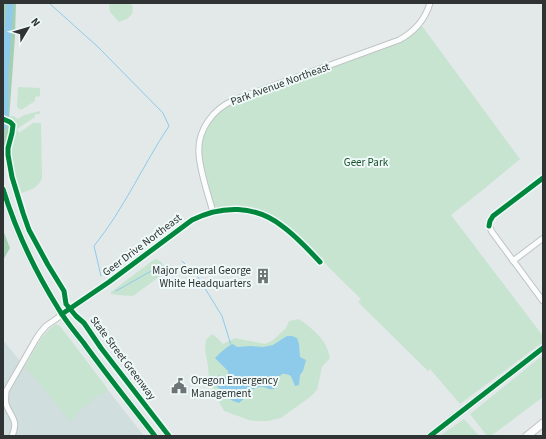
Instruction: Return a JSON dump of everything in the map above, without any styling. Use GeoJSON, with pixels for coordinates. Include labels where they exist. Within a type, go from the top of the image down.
{"type":"FeatureCollection","features":[{"type":"Feature","properties":{"kind":"highway"},"geometry":{"type":"LineString","coordinates":[[527,436],[543,424]]}},
{"type":"Feature","properties":{"kind":"main road"},"geometry":{"type":"LineString","coordinates":[[3,189],[26,251],[62,314],[156,436]]}},
{"type":"Feature","properties":{"kind":"main road"},"geometry":{"type":"LineString","coordinates":[[430,436],[543,348]]}},
{"type":"Feature","properties":{"kind":"street","name":"Park Avenue Northeast"},"geometry":{"type":"LineString","coordinates":[[213,212],[199,154],[199,144],[202,132],[209,118],[223,106],[234,100],[399,40],[419,25],[426,14],[430,3]]}},
{"type":"Feature","properties":{"kind":"street"},"geometry":{"type":"LineString","coordinates":[[543,178],[493,216],[489,226],[543,301]]}},
{"type":"Feature","properties":{"kind":"street","name":"Geer Drive Northeast"},"geometry":{"type":"LineString","coordinates":[[12,436],[15,421],[6,402],[6,391],[40,333],[62,314],[110,282],[186,224],[199,217],[220,210],[236,209],[266,216],[288,231],[320,262]]}},
{"type":"Feature","properties":{"kind":"street"},"geometry":{"type":"LineString","coordinates":[[513,261],[542,239]]}},
{"type":"Feature","properties":{"kind":"shaded area"},"geometry":{"type":"Polygon","coordinates":[[[59,327],[144,436],[3,436],[3,340],[24,366],[59,327]]]}},
{"type":"Feature","properties":{"kind":"green space"},"geometry":{"type":"Polygon","coordinates":[[[3,3],[16,3],[9,120],[11,130],[7,146],[3,145],[3,3]]]}},
{"type":"Feature","properties":{"kind":"green space"},"geometry":{"type":"Polygon","coordinates":[[[112,3],[131,3],[133,8],[132,14],[127,19],[119,22],[110,12],[109,5],[112,3]]]}},
{"type":"Feature","properties":{"kind":"green space","name":"Geer Park"},"geometry":{"type":"Polygon","coordinates":[[[422,26],[520,159],[451,215],[543,336],[543,342],[460,404],[430,369],[428,371],[358,302],[361,299],[286,225],[272,215],[253,209],[235,207],[216,208],[214,206],[202,158],[202,145],[206,130],[216,116],[228,106],[397,44],[409,38],[422,26]]]}},
{"type":"Feature","properties":{"kind":"green space"},"geometry":{"type":"Polygon","coordinates":[[[18,87],[40,88],[40,96],[35,97],[35,101],[21,110],[17,107],[18,87]]]}},
{"type":"Feature","properties":{"kind":"green space"},"geometry":{"type":"Polygon","coordinates":[[[40,111],[40,114],[35,114],[35,117],[17,129],[19,133],[33,123],[41,123],[42,178],[36,187],[19,194],[13,178],[10,158],[10,148],[14,126],[9,120],[10,116],[14,116],[18,119],[24,115],[40,111]]]}},
{"type":"Feature","properties":{"kind":"green space"},"geometry":{"type":"Polygon","coordinates":[[[3,230],[10,248],[3,260],[3,230]]]}},
{"type":"Feature","properties":{"kind":"green space"},"geometry":{"type":"Polygon","coordinates":[[[156,259],[164,266],[165,269],[163,274],[133,296],[111,294],[111,292],[156,259]]]}},
{"type":"Feature","properties":{"kind":"green space"},"geometry":{"type":"Polygon","coordinates":[[[299,319],[322,339],[330,358],[322,367],[317,390],[310,397],[281,418],[267,421],[257,421],[249,420],[224,411],[209,378],[205,350],[206,340],[212,334],[223,344],[235,338],[265,344],[272,341],[286,328],[289,321],[299,319]]]}},
{"type":"Feature","properties":{"kind":"green space"},"geometry":{"type":"Polygon","coordinates":[[[56,324],[60,326],[107,388],[104,394],[99,394],[98,396],[94,397],[93,401],[76,413],[77,415],[70,421],[25,366],[42,338],[56,324]]]}},
{"type":"Feature","properties":{"kind":"green space"},"geometry":{"type":"Polygon","coordinates":[[[543,355],[543,397],[491,436],[487,436],[470,414],[543,355]]]}},
{"type":"Feature","properties":{"kind":"green space"},"geometry":{"type":"Polygon","coordinates":[[[464,419],[479,436],[440,436],[464,419]]]}},
{"type":"Feature","properties":{"kind":"water"},"geometry":{"type":"Polygon","coordinates":[[[287,336],[297,338],[300,357],[306,360],[303,371],[300,375],[299,385],[295,386],[291,376],[281,374],[274,389],[263,387],[256,388],[247,394],[247,396],[239,403],[227,397],[221,398],[220,390],[216,385],[215,379],[219,375],[221,377],[226,377],[228,371],[215,358],[219,354],[233,344],[237,347],[263,347],[273,345],[287,336]]]}},
{"type":"Feature","properties":{"kind":"waterway"},"geometry":{"type":"LineString","coordinates":[[3,126],[5,115],[5,73],[10,3]]}},
{"type":"Feature","properties":{"kind":"waterway"},"geometry":{"type":"LineString","coordinates":[[49,3],[98,47],[163,113],[169,126],[115,217],[94,246],[101,276]]}},
{"type":"Feature","properties":{"kind":"waterway"},"geometry":{"type":"LineString","coordinates":[[182,261],[191,270]]}},
{"type":"Feature","properties":{"kind":"waterway"},"geometry":{"type":"LineString","coordinates":[[116,291],[160,266]]}},
{"type":"Feature","properties":{"kind":"waterway"},"geometry":{"type":"LineString","coordinates":[[198,277],[222,316],[231,345]]}},
{"type":"Feature","properties":{"kind":"cycle path","name":"State Street Greenway"},"geometry":{"type":"LineString","coordinates":[[3,119],[13,125],[8,155],[12,177],[23,213],[29,230],[64,291],[66,304],[84,323],[101,348],[169,436]]}},
{"type":"Feature","properties":{"kind":"cycle path"},"geometry":{"type":"LineString","coordinates":[[489,226],[493,216],[543,178]]}},
{"type":"Feature","properties":{"kind":"cycle path"},"geometry":{"type":"LineString","coordinates":[[3,189],[27,250],[42,280],[61,312],[155,436]]}},
{"type":"Feature","properties":{"kind":"cycle path"},"geometry":{"type":"LineString","coordinates":[[62,314],[109,282],[192,220],[215,212],[227,210],[250,211],[272,219],[292,234],[320,262]]}},
{"type":"Feature","properties":{"kind":"cycle path"},"geometry":{"type":"LineString","coordinates":[[430,436],[543,348]]}},
{"type":"Feature","properties":{"kind":"place","name":"Major General George White Headquarters"},"geometry":{"type":"Point","coordinates":[263,276]}},
{"type":"Feature","properties":{"kind":"place","name":"Oregon Emergency Management"},"geometry":{"type":"Point","coordinates":[179,386]}}]}
